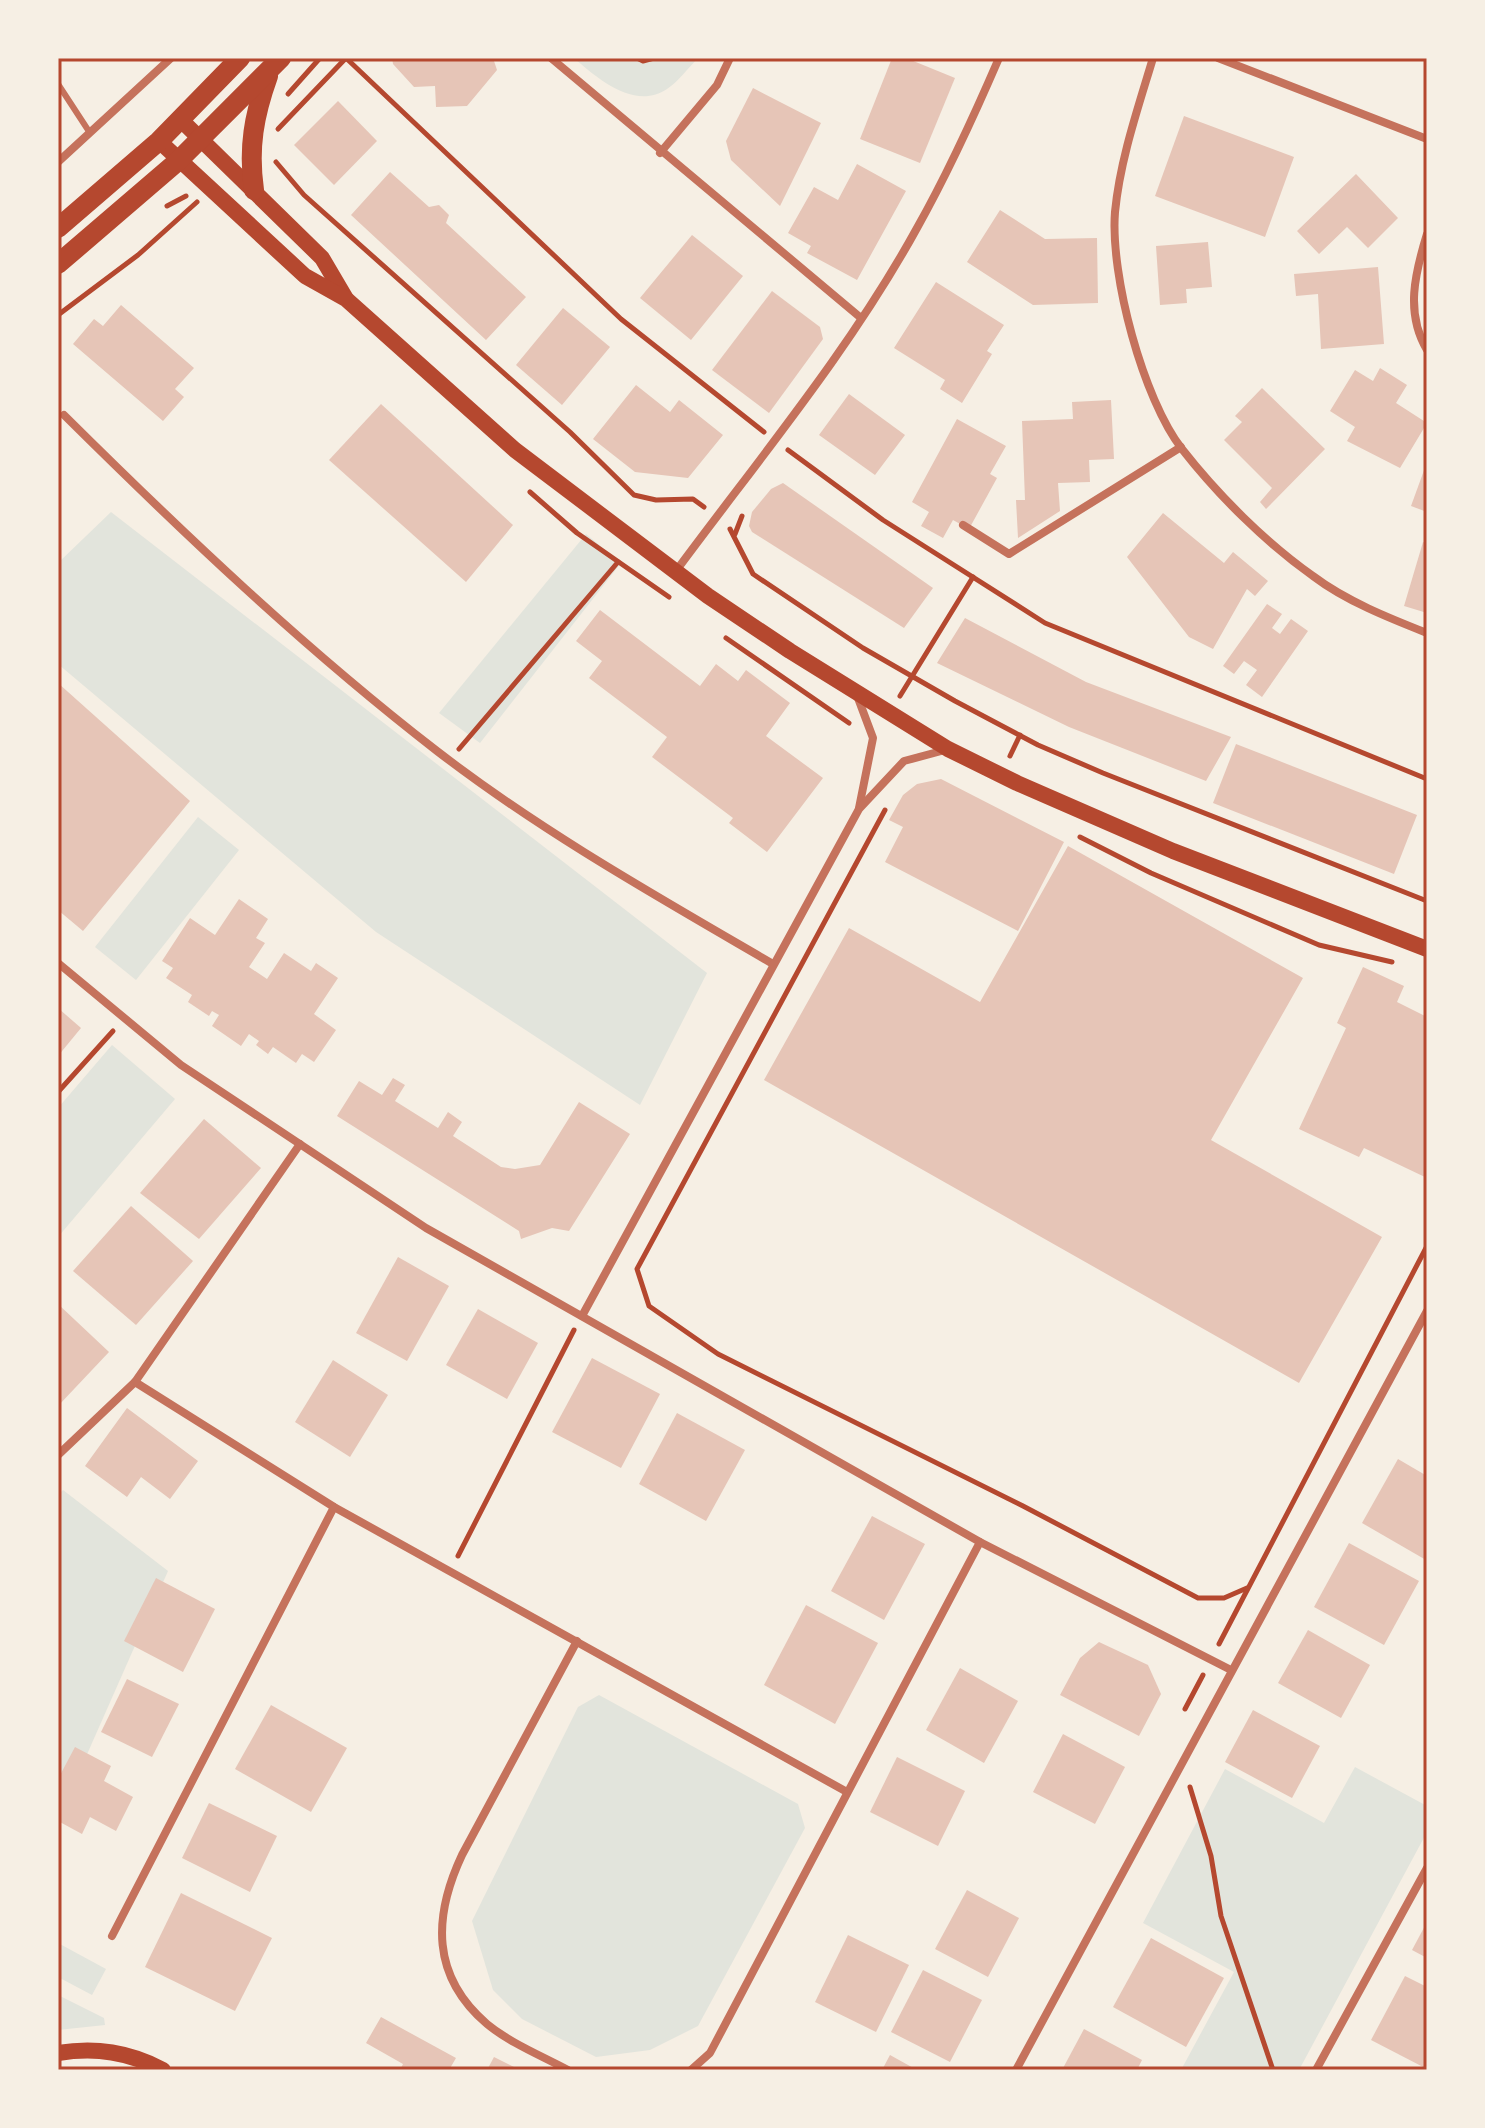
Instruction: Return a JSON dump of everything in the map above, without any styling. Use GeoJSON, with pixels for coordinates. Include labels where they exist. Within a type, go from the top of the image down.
{"type":"FeatureCollection","features":[{"type":"Feature","properties":{"kind":"main road"},"geometry":{"type":"LineString","coordinates":[[58,228],[159,141],[240,58]]}},
{"type":"Feature","properties":{"kind":"main road"},"geometry":{"type":"LineString","coordinates":[[58,264],[178,161],[276,63]]}},
{"type":"Feature","properties":{"kind":"main road"},"geometry":{"type":"LineString","coordinates":[[254,190],[249,158],[257,106],[276,63]]}},
{"type":"Feature","properties":{"kind":"main road"},"geometry":{"type":"LineString","coordinates":[[181,120],[322,258],[346,299]]}},
{"type":"Feature","properties":{"kind":"main road"},"geometry":{"type":"LineString","coordinates":[[159,141],[305,276],[346,299],[515,450],[675,572],[856,692],[948,749],[1147,841],[1427,949]]}},
{"type":"Feature","properties":{"kind":"main road"},"geometry":{"type":"LineString","coordinates":[[58,2053],[111,2051],[142,2059],[163,2070]]}},
{"type":"Feature","properties":{"kind":"street"},"geometry":{"type":"LineString","coordinates":[[58,162],[171,58]]}},
{"type":"Feature","properties":{"kind":"street"},"geometry":{"type":"LineString","coordinates":[[551,58],[660,153],[861,318]]}},
{"type":"Feature","properties":{"kind":"street"},"geometry":{"type":"LineString","coordinates":[[660,153],[717,85],[730,58]]}},
{"type":"Feature","properties":{"kind":"street"},"geometry":{"type":"LineString","coordinates":[[675,572],[861,318],[916,230],[964,138],[999,58]]}},
{"type":"Feature","properties":{"kind":"street"},"geometry":{"type":"LineString","coordinates":[[1153,58],[1124,161],[1115,213],[1118,272],[1136,346],[1152,390],[1181,447],[1246,518],[1314,577],[1390,618],[1427,633]]}},
{"type":"Feature","properties":{"kind":"street"},"geometry":{"type":"LineString","coordinates":[[1218,58],[1427,139]]}},
{"type":"Feature","properties":{"kind":"street"},"geometry":{"type":"LineString","coordinates":[[1427,234],[1414,291],[1414,316],[1427,350]]}},
{"type":"Feature","properties":{"kind":"street"},"geometry":{"type":"LineString","coordinates":[[64,415],[159,510],[310,648],[450,760],[594,859],[773,964]]}},
{"type":"Feature","properties":{"kind":"street"},"geometry":{"type":"LineString","coordinates":[[963,525],[1009,554],[1181,447]]}},
{"type":"Feature","properties":{"kind":"street"},"geometry":{"type":"LineString","coordinates":[[856,692],[873,738],[859,809]]}},
{"type":"Feature","properties":{"kind":"street"},"geometry":{"type":"LineString","coordinates":[[582,1316],[859,809],[904,761],[948,749]]}},
{"type":"Feature","properties":{"kind":"street"},"geometry":{"type":"LineString","coordinates":[[58,963],[181,1065],[426,1228],[980,1542],[1231,1670]]}},
{"type":"Feature","properties":{"kind":"street"},"geometry":{"type":"LineString","coordinates":[[58,1455],[135,1382],[300,1144]]}},
{"type":"Feature","properties":{"kind":"street"},"geometry":{"type":"LineString","coordinates":[[1016,2070],[1427,1311]]}},
{"type":"Feature","properties":{"kind":"street"},"geometry":{"type":"LineString","coordinates":[[135,1382],[334,1507],[847,1792]]}},
{"type":"Feature","properties":{"kind":"street"},"geometry":{"type":"LineString","coordinates":[[112,1936],[334,1507]]}},
{"type":"Feature","properties":{"kind":"street"},"geometry":{"type":"LineString","coordinates":[[691,2070],[710,2053],[980,1542]]}},
{"type":"Feature","properties":{"kind":"street"},"geometry":{"type":"LineString","coordinates":[[568,2070],[489,2026],[463,2000],[443,1950],[440,1917],[446,1891],[462,1855],[577,1641]]}},
{"type":"Feature","properties":{"kind":"street"},"geometry":{"type":"LineString","coordinates":[[1316,2070],[1427,1868]]}},
{"type":"Feature","properties":{"kind":"lane"},"geometry":{"type":"LineString","coordinates":[[58,84],[90,133]]}},
{"type":"Feature","properties":{"kind":"path"},"geometry":{"type":"LineString","coordinates":[[249,158],[346,58],[621,319],[773,439],[883,520],[1045,623],[1427,779]]}},
{"type":"Feature","properties":{"kind":"path"},"geometry":{"type":"LineString","coordinates":[[637,58],[643,61],[654,58]]}},
{"type":"Feature","properties":{"kind":"path"},"geometry":{"type":"LineString","coordinates":[[265,142],[275,161],[304,195],[570,432],[634,495],[656,500],[693,499],[735,534],[753,574],[912,676],[1038,745],[1427,901]]}},
{"type":"Feature","properties":{"kind":"path"},"geometry":{"type":"LineString","coordinates":[[58,315],[138,255],[210,191]]}},
{"type":"Feature","properties":{"kind":"path"},"geometry":{"type":"LineString","coordinates":[[450,760],[635,542]]}},
{"type":"Feature","properties":{"kind":"path"},"geometry":{"type":"LineString","coordinates":[[890,713],[973,577]]}},
{"type":"Feature","properties":{"kind":"path"},"geometry":{"type":"LineString","coordinates":[[890,801],[637,1269],[649,1306],[718,1354],[1023,1506],[1198,1598],[1224,1598],[1247,1588]]}},
{"type":"Feature","properties":{"kind":"path"},"geometry":{"type":"LineString","coordinates":[[58,1092],[124,1018]]}},
{"type":"Feature","properties":{"kind":"path"},"geometry":{"type":"LineString","coordinates":[[1185,1709],[1427,1246]]}},
{"type":"Feature","properties":{"kind":"path"},"geometry":{"type":"LineString","coordinates":[[450,1571],[582,1316]]}},
{"type":"Feature","properties":{"kind":"path"},"geometry":{"type":"LineString","coordinates":[[1182,1761],[1211,1856],[1221,1916],[1273,2070]]}},
{"type":"Feature","properties":{"kind":"shaded area"},"geometry":{"type":"Polygon","coordinates":[[[574,58],[698,58],[667,89],[655,95],[642,96],[617,89],[574,58]]]}},
{"type":"Feature","properties":{"kind":"shaded area"},"geometry":{"type":"Polygon","coordinates":[[[111,512],[707,973],[640,1105],[376,932],[58,664],[58,563],[111,512]]]}},
{"type":"Feature","properties":{"kind":"shaded area"},"geometry":{"type":"Polygon","coordinates":[[[586,534],[621,563],[480,743],[439,713],[586,534]]]}},
{"type":"Feature","properties":{"kind":"shaded area"},"geometry":{"type":"Polygon","coordinates":[[[198,817],[239,850],[136,980],[95,947],[198,817]]]}},
{"type":"Feature","properties":{"kind":"shaded area"},"geometry":{"type":"Polygon","coordinates":[[[112,1045],[175,1099],[58,1237],[58,1108],[112,1045]]]}},
{"type":"Feature","properties":{"kind":"shaded area"},"geometry":{"type":"Polygon","coordinates":[[[63,1490],[168,1571],[58,1820],[58,1495],[63,1490]]]}},
{"type":"Feature","properties":{"kind":"shaded area"},"geometry":{"type":"Polygon","coordinates":[[[599,1695],[798,1804],[805,1828],[698,2026],[650,2050],[596,2057],[522,2019],[493,1990],[472,1921],[578,1707],[599,1695]]]}},
{"type":"Feature","properties":{"kind":"shaded area"},"geometry":{"type":"Polygon","coordinates":[[[1355,1767],[1427,1806],[1427,1832],[1299,2070],[1181,2070],[1234,1972],[1143,1923],[1225,1769],[1324,1823],[1355,1767]]]}},
{"type":"Feature","properties":{"kind":"shaded area"},"geometry":{"type":"Polygon","coordinates":[[[58,1943],[106,1969],[92,1995],[58,1977],[58,1943]]]}},
{"type":"Feature","properties":{"kind":"shaded area"},"geometry":{"type":"Polygon","coordinates":[[[58,1995],[104,2018],[105,2025],[58,2030],[58,1995]]]}},
{"type":"Feature","properties":{"kind":"building"},"geometry":{"type":"Polygon","coordinates":[[[392,58],[493,58],[497,70],[467,106],[436,107],[435,86],[414,87],[393,64],[392,58]]]}},
{"type":"Feature","properties":{"kind":"building"},"geometry":{"type":"Polygon","coordinates":[[[892,58],[906,58],[955,78],[920,163],[860,139],[892,58]]]}},
{"type":"Feature","properties":{"kind":"building"},"geometry":{"type":"Polygon","coordinates":[[[753,88],[821,123],[780,206],[731,160],[726,141],[753,88]]]}},
{"type":"Feature","properties":{"kind":"building"},"geometry":{"type":"Polygon","coordinates":[[[338,101],[377,141],[334,185],[294,145],[338,101]]]}},
{"type":"Feature","properties":{"kind":"building"},"geometry":{"type":"Polygon","coordinates":[[[1184,116],[1294,157],[1265,237],[1155,196],[1184,116]]]}},
{"type":"Feature","properties":{"kind":"building"},"geometry":{"type":"Polygon","coordinates":[[[857,164],[906,191],[857,280],[807,253],[811,246],[788,233],[814,187],[838,200],[857,164]]]}},
{"type":"Feature","properties":{"kind":"building"},"geometry":{"type":"Polygon","coordinates":[[[390,172],[429,207],[439,205],[449,215],[446,223],[526,297],[486,340],[351,215],[390,172]]]}},
{"type":"Feature","properties":{"kind":"building"},"geometry":{"type":"Polygon","coordinates":[[[1356,174],[1398,218],[1368,248],[1347,227],[1319,254],[1297,231],[1356,174]]]}},
{"type":"Feature","properties":{"kind":"building"},"geometry":{"type":"Polygon","coordinates":[[[1000,210],[1045,239],[1097,238],[1098,303],[1033,305],[967,262],[1000,210]]]}},
{"type":"Feature","properties":{"kind":"building"},"geometry":{"type":"Polygon","coordinates":[[[692,235],[743,276],[691,340],[640,298],[692,235]]]}},
{"type":"Feature","properties":{"kind":"building"},"geometry":{"type":"Polygon","coordinates":[[[1208,242],[1212,287],[1186,289],[1187,303],[1160,305],[1156,246],[1208,242]]]}},
{"type":"Feature","properties":{"kind":"building"},"geometry":{"type":"Polygon","coordinates":[[[1378,267],[1384,344],[1321,349],[1318,294],[1296,296],[1294,274],[1378,267]]]}},
{"type":"Feature","properties":{"kind":"building"},"geometry":{"type":"Polygon","coordinates":[[[936,282],[1004,325],[987,351],[992,354],[962,403],[940,389],[945,380],[894,348],[936,282]]]}},
{"type":"Feature","properties":{"kind":"building"},"geometry":{"type":"Polygon","coordinates":[[[772,291],[820,327],[823,339],[769,413],[712,370],[772,291]]]}},
{"type":"Feature","properties":{"kind":"building"},"geometry":{"type":"Polygon","coordinates":[[[121,305],[194,368],[175,389],[184,397],[163,421],[73,344],[94,319],[103,326],[121,305]]]}},
{"type":"Feature","properties":{"kind":"building"},"geometry":{"type":"Polygon","coordinates":[[[563,308],[610,347],[562,405],[516,365],[563,308]]]}},
{"type":"Feature","properties":{"kind":"building"},"geometry":{"type":"Polygon","coordinates":[[[1380,368],[1407,385],[1396,403],[1427,423],[1400,468],[1347,441],[1355,427],[1330,411],[1355,370],[1373,381],[1380,368]]]}},
{"type":"Feature","properties":{"kind":"building"},"geometry":{"type":"Polygon","coordinates":[[[636,385],[670,412],[679,400],[723,435],[688,478],[635,472],[593,439],[636,385]]]}},
{"type":"Feature","properties":{"kind":"building"},"geometry":{"type":"Polygon","coordinates":[[[1262,388],[1325,449],[1266,509],[1260,502],[1272,488],[1224,440],[1242,422],[1235,416],[1262,388]]]}},
{"type":"Feature","properties":{"kind":"building"},"geometry":{"type":"Polygon","coordinates":[[[849,394],[905,435],[875,475],[819,435],[849,394]]]}},
{"type":"Feature","properties":{"kind":"building"},"geometry":{"type":"Polygon","coordinates":[[[1111,400],[1114,459],[1089,460],[1090,482],[1058,483],[1060,511],[1018,538],[1016,500],[1025,500],[1022,421],[1073,419],[1072,402],[1111,400]]]}},
{"type":"Feature","properties":{"kind":"building"},"geometry":{"type":"Polygon","coordinates":[[[381,404],[513,525],[466,582],[329,460],[381,404]]]}},
{"type":"Feature","properties":{"kind":"building"},"geometry":{"type":"Polygon","coordinates":[[[957,419],[1006,446],[990,474],[997,478],[969,529],[953,520],[943,538],[921,526],[929,512],[912,502],[957,419]]]}},
{"type":"Feature","properties":{"kind":"building"},"geometry":{"type":"Polygon","coordinates":[[[1427,462],[1427,512],[1411,506],[1427,462]]]}},
{"type":"Feature","properties":{"kind":"building"},"geometry":{"type":"Polygon","coordinates":[[[783,483],[933,588],[904,628],[752,532],[749,526],[752,512],[771,489],[783,483]]]}},
{"type":"Feature","properties":{"kind":"building"},"geometry":{"type":"Polygon","coordinates":[[[1163,513],[1224,563],[1233,552],[1268,581],[1255,596],[1247,589],[1213,649],[1189,637],[1127,557],[1163,513]]]}},
{"type":"Feature","properties":{"kind":"building"},"geometry":{"type":"Polygon","coordinates":[[[1423,542],[1427,544],[1427,613],[1404,606],[1423,542]]]}},
{"type":"Feature","properties":{"kind":"building"},"geometry":{"type":"Polygon","coordinates":[[[1267,604],[1282,614],[1272,628],[1280,634],[1291,619],[1308,631],[1262,697],[1246,685],[1257,670],[1244,661],[1234,674],[1223,666],[1267,604]]]}},
{"type":"Feature","properties":{"kind":"building"},"geometry":{"type":"Polygon","coordinates":[[[600,610],[700,686],[716,664],[738,681],[746,670],[790,703],[766,736],[823,778],[767,852],[729,823],[733,818],[652,757],[667,737],[589,678],[602,661],[576,641],[600,610]]]}},
{"type":"Feature","properties":{"kind":"building"},"geometry":{"type":"Polygon","coordinates":[[[965,618],[1086,682],[1231,737],[1206,781],[1069,727],[937,663],[965,618]]]}},
{"type":"Feature","properties":{"kind":"building"},"geometry":{"type":"Polygon","coordinates":[[[58,683],[190,801],[83,931],[58,910],[58,683]]]}},
{"type":"Feature","properties":{"kind":"building"},"geometry":{"type":"Polygon","coordinates":[[[1236,744],[1417,815],[1394,874],[1213,803],[1236,744]]]}},
{"type":"Feature","properties":{"kind":"building"},"geometry":{"type":"Polygon","coordinates":[[[941,779],[1064,842],[1018,931],[885,862],[903,827],[889,820],[903,795],[917,784],[941,779]]]}},
{"type":"Feature","properties":{"kind":"building"},"geometry":{"type":"Polygon","coordinates":[[[1068,846],[1303,978],[1211,1140],[1382,1237],[1299,1383],[764,1080],[849,928],[980,1002],[1068,846]]]}},
{"type":"Feature","properties":{"kind":"building"},"geometry":{"type":"Polygon","coordinates":[[[239,899],[268,919],[256,938],[265,943],[249,967],[267,979],[284,953],[311,971],[316,963],[338,978],[314,1014],[336,1030],[314,1062],[302,1054],[296,1063],[273,1047],[268,1054],[256,1045],[259,1041],[249,1034],[241,1046],[212,1026],[219,1015],[212,1011],[209,1016],[188,1002],[192,995],[166,978],[173,968],[162,961],[190,918],[215,935],[239,899]]]}},
{"type":"Feature","properties":{"kind":"building"},"geometry":{"type":"Polygon","coordinates":[[[1363,967],[1404,986],[1397,1002],[1427,1017],[1427,1178],[1364,1148],[1359,1157],[1299,1129],[1346,1028],[1337,1023],[1363,967]]]}},
{"type":"Feature","properties":{"kind":"building"},"geometry":{"type":"Polygon","coordinates":[[[58,1008],[81,1028],[58,1056],[58,1008]]]}},
{"type":"Feature","properties":{"kind":"building"},"geometry":{"type":"Polygon","coordinates":[[[393,1078],[405,1085],[395,1101],[438,1128],[448,1112],[462,1122],[453,1136],[501,1167],[515,1169],[540,1165],[579,1102],[630,1134],[569,1231],[552,1228],[521,1239],[519,1231],[337,1116],[359,1081],[382,1095],[393,1078]]]}},
{"type":"Feature","properties":{"kind":"building"},"geometry":{"type":"Polygon","coordinates":[[[204,1119],[261,1168],[199,1239],[140,1193],[204,1119]]]}},
{"type":"Feature","properties":{"kind":"building"},"geometry":{"type":"Polygon","coordinates":[[[131,1206],[193,1261],[136,1325],[73,1271],[131,1206]]]}},
{"type":"Feature","properties":{"kind":"building"},"geometry":{"type":"Polygon","coordinates":[[[398,1257],[449,1286],[407,1361],[356,1333],[398,1257]]]}},
{"type":"Feature","properties":{"kind":"building"},"geometry":{"type":"Polygon","coordinates":[[[58,1304],[109,1352],[58,1406],[58,1304]]]}},
{"type":"Feature","properties":{"kind":"building"},"geometry":{"type":"Polygon","coordinates":[[[478,1309],[538,1343],[507,1399],[446,1365],[478,1309]]]}},
{"type":"Feature","properties":{"kind":"building"},"geometry":{"type":"Polygon","coordinates":[[[592,1358],[660,1394],[621,1468],[552,1432],[592,1358]]]}},
{"type":"Feature","properties":{"kind":"building"},"geometry":{"type":"Polygon","coordinates":[[[333,1360],[388,1395],[350,1457],[295,1422],[333,1360]]]}},
{"type":"Feature","properties":{"kind":"building"},"geometry":{"type":"Polygon","coordinates":[[[127,1408],[198,1461],[170,1499],[141,1477],[127,1497],[85,1466],[127,1408]]]}},
{"type":"Feature","properties":{"kind":"building"},"geometry":{"type":"Polygon","coordinates":[[[677,1413],[745,1450],[706,1521],[639,1484],[677,1413]]]}},
{"type":"Feature","properties":{"kind":"building"},"geometry":{"type":"Polygon","coordinates":[[[1398,1459],[1427,1476],[1426,1560],[1362,1523],[1398,1459]]]}},
{"type":"Feature","properties":{"kind":"building"},"geometry":{"type":"Polygon","coordinates":[[[872,1516],[925,1544],[884,1620],[831,1591],[872,1516]]]}},
{"type":"Feature","properties":{"kind":"building"},"geometry":{"type":"Polygon","coordinates":[[[1349,1543],[1419,1581],[1384,1645],[1314,1607],[1349,1543]]]}},
{"type":"Feature","properties":{"kind":"building"},"geometry":{"type":"Polygon","coordinates":[[[156,1578],[215,1609],[183,1672],[124,1641],[156,1578]]]}},
{"type":"Feature","properties":{"kind":"building"},"geometry":{"type":"Polygon","coordinates":[[[806,1605],[878,1643],[835,1724],[764,1685],[806,1605]]]}},
{"type":"Feature","properties":{"kind":"building"},"geometry":{"type":"Polygon","coordinates":[[[1308,1630],[1370,1665],[1341,1718],[1278,1683],[1308,1630]]]}},
{"type":"Feature","properties":{"kind":"building"},"geometry":{"type":"Polygon","coordinates":[[[1099,1642],[1148,1665],[1161,1694],[1139,1736],[1060,1695],[1080,1658],[1099,1642]]]}},
{"type":"Feature","properties":{"kind":"building"},"geometry":{"type":"Polygon","coordinates":[[[960,1668],[1018,1701],[984,1763],[926,1730],[960,1668]]]}},
{"type":"Feature","properties":{"kind":"building"},"geometry":{"type":"Polygon","coordinates":[[[127,1679],[179,1704],[152,1757],[101,1732],[127,1679]]]}},
{"type":"Feature","properties":{"kind":"building"},"geometry":{"type":"Polygon","coordinates":[[[271,1705],[347,1748],[311,1812],[235,1769],[271,1705]]]}},
{"type":"Feature","properties":{"kind":"building"},"geometry":{"type":"Polygon","coordinates":[[[1253,1710],[1320,1746],[1292,1798],[1225,1762],[1253,1710]]]}},
{"type":"Feature","properties":{"kind":"building"},"geometry":{"type":"Polygon","coordinates":[[[1063,1734],[1125,1767],[1095,1824],[1033,1792],[1063,1734]]]}},
{"type":"Feature","properties":{"kind":"building"},"geometry":{"type":"Polygon","coordinates":[[[75,1747],[111,1766],[104,1781],[133,1797],[116,1831],[90,1817],[82,1834],[58,1821],[58,1779],[75,1747]]]}},
{"type":"Feature","properties":{"kind":"building"},"geometry":{"type":"Polygon","coordinates":[[[897,1757],[965,1791],[938,1846],[870,1812],[897,1757]]]}},
{"type":"Feature","properties":{"kind":"building"},"geometry":{"type":"Polygon","coordinates":[[[209,1803],[277,1836],[250,1892],[182,1858],[209,1803]]]}},
{"type":"Feature","properties":{"kind":"building"},"geometry":{"type":"Polygon","coordinates":[[[967,1890],[1019,1918],[988,1977],[935,1949],[967,1890]]]}},
{"type":"Feature","properties":{"kind":"building"},"geometry":{"type":"Polygon","coordinates":[[[181,1893],[272,1938],[235,2011],[145,1967],[181,1893]]]}},
{"type":"Feature","properties":{"kind":"building"},"geometry":{"type":"Polygon","coordinates":[[[1427,1922],[1427,1958],[1412,1950],[1427,1922]]]}},
{"type":"Feature","properties":{"kind":"building"},"geometry":{"type":"Polygon","coordinates":[[[848,1935],[909,1965],[876,2032],[815,2002],[848,1935]]]}},
{"type":"Feature","properties":{"kind":"building"},"geometry":{"type":"Polygon","coordinates":[[[1151,1938],[1224,1978],[1186,2047],[1113,2007],[1151,1938]]]}},
{"type":"Feature","properties":{"kind":"building"},"geometry":{"type":"Polygon","coordinates":[[[923,1970],[982,2000],[950,2062],[891,2032],[923,1970]]]}},
{"type":"Feature","properties":{"kind":"building"},"geometry":{"type":"Polygon","coordinates":[[[1405,1976],[1427,1987],[1427,2069],[1371,2040],[1405,1976]]]}},
{"type":"Feature","properties":{"kind":"building"},"geometry":{"type":"Polygon","coordinates":[[[381,2017],[456,2058],[449,2070],[400,2070],[403,2064],[366,2043],[381,2017]]]}},
{"type":"Feature","properties":{"kind":"building"},"geometry":{"type":"Polygon","coordinates":[[[1084,2029],[1142,2060],[1137,2070],[1062,2070],[1084,2029]]]}},
{"type":"Feature","properties":{"kind":"building"},"geometry":{"type":"Polygon","coordinates":[[[890,2055],[917,2070],[882,2070],[890,2055]]]}},
{"type":"Feature","properties":{"kind":"building"},"geometry":{"type":"Polygon","coordinates":[[[494,2057],[520,2070],[487,2070],[494,2057]]]}}]}
